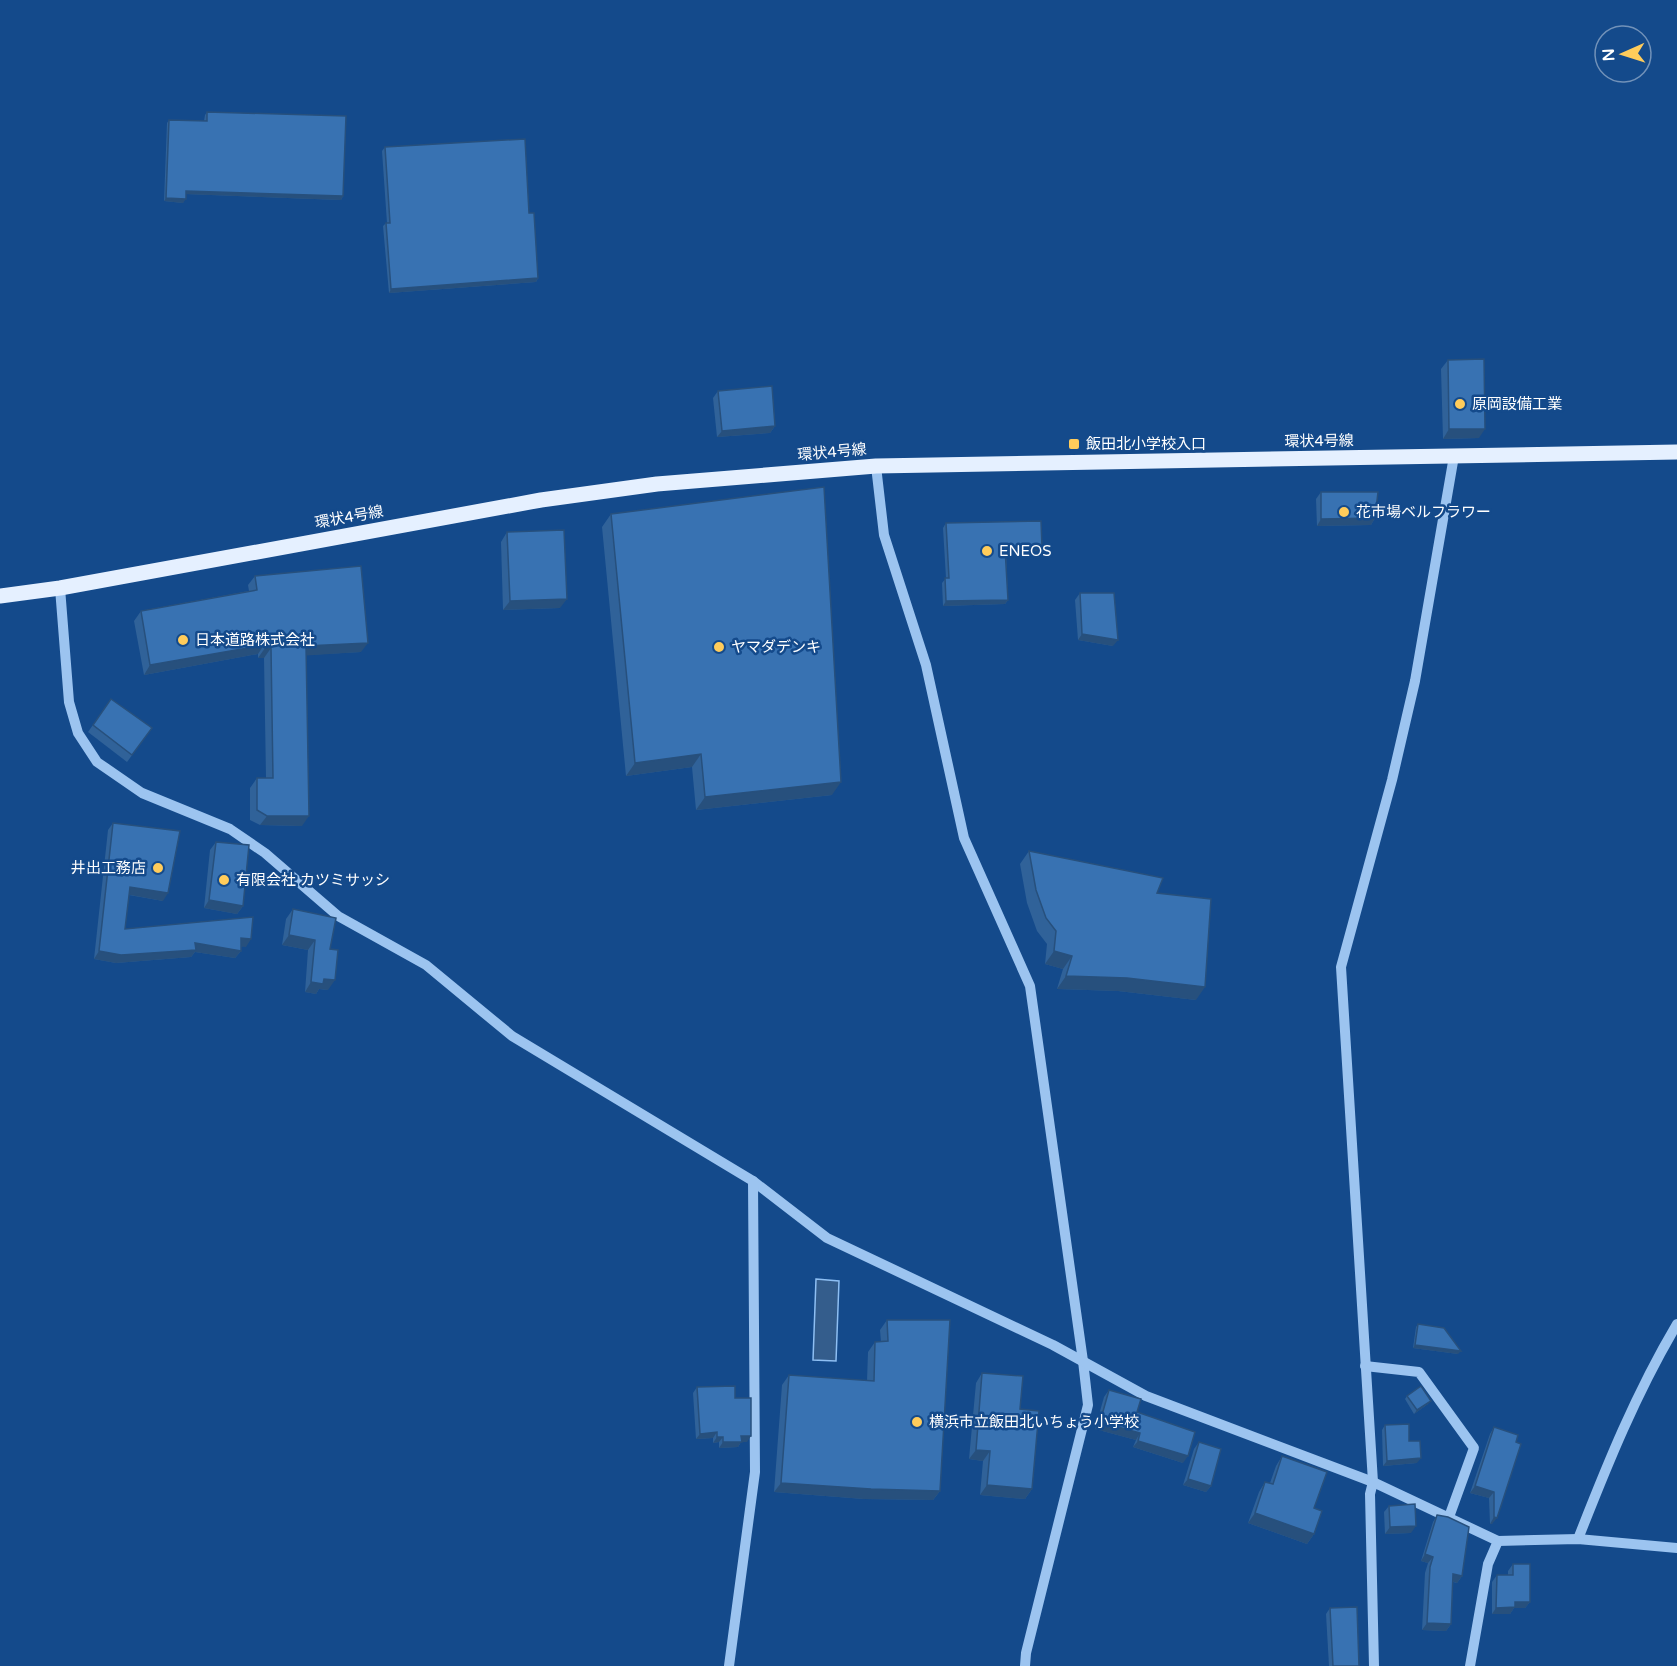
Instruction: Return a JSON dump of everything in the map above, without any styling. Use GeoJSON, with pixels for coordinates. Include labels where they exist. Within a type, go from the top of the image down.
{"type":"FeatureCollection","features":[{"type":"Feature","properties":{"kind":"main road","name":"環状4号線"},"geometry":{"type":"LineString","coordinates":[[0,596],[60,588],[541,500],[657,484],[876,466],[1677,452]]}},
{"type":"Feature","properties":{"kind":"street"},"geometry":{"type":"LineString","coordinates":[[1374,1666],[1370,1494],[1373,1482],[1341,967],[1392,780],[1415,681],[1454,456]]}},
{"type":"Feature","properties":{"kind":"street"},"geometry":{"type":"LineString","coordinates":[[876,466],[884,536],[926,665],[964,838],[1030,986],[1083,1361],[1088,1405],[1026,1653],[1025,1666]]}},
{"type":"Feature","properties":{"kind":"street"},"geometry":{"type":"LineString","coordinates":[[60,588],[69,702],[78,734],[98,762],[142,794],[230,829],[265,853],[338,915],[426,965],[512,1036],[753,1181],[826,1238],[1083,1361],[1146,1396],[1373,1482],[1498,1541],[1578,1539],[1677,1548]]}},
{"type":"Feature","properties":{"kind":"street"},"geometry":{"type":"LineString","coordinates":[[729,1666],[755,1472],[753,1181]]}},
{"type":"Feature","properties":{"kind":"street"},"geometry":{"type":"LineString","coordinates":[[1578,1539],[1620,1435],[1655,1360],[1677,1324]]}},
{"type":"Feature","properties":{"kind":"street"},"geometry":{"type":"LineString","coordinates":[[1365,1365],[1419,1372],[1474,1448],[1449,1517]]}},
{"type":"Feature","properties":{"kind":"street"},"geometry":{"type":"LineString","coordinates":[[1470,1666],[1488,1564],[1498,1541]]}},
{"type":"Feature","properties":{"kind":"water"},"geometry":{"type":"Polygon","coordinates":[[[816,1279],[839,1281],[836,1361],[813,1360],[816,1279]]]}},
{"type":"Feature","properties":{"kind":"building"},"geometry":{"type":"Polygon","coordinates":[[[207,112],[346,116],[343,196],[186,191],[186,199],[166,198],[169,120],[207,121],[207,112]]]}},
{"type":"Feature","properties":{"kind":"building"},"geometry":{"type":"Polygon","coordinates":[[[525,139],[529,213],[534,213],[538,278],[391,289],[386,223],[390,223],[385,147],[525,139]]]}},
{"type":"Feature","properties":{"kind":"building","name":"原岡設備工業"},"geometry":{"type":"Polygon","coordinates":[[[1484,359],[1485,429],[1449,429],[1448,360],[1484,359]]]}},
{"type":"Feature","properties":{"kind":"building"},"geometry":{"type":"Polygon","coordinates":[[[772,386],[775,426],[722,431],[718,391],[772,386]]]}},
{"type":"Feature","properties":{"kind":"building","name":"ヤマダデンキ"},"geometry":{"type":"Polygon","coordinates":[[[824,487],[841,782],[705,797],[701,754],[635,763],[611,514],[824,487]]]}},
{"type":"Feature","properties":{"kind":"building","name":"花市場ベルフラワー"},"geometry":{"type":"Polygon","coordinates":[[[1321,492],[1378,492],[1375,518],[1321,519],[1321,492]]]}},
{"type":"Feature","properties":{"kind":"building"},"geometry":{"type":"Polygon","coordinates":[[[1041,521],[1042,547],[1005,548],[1008,600],[946,601],[945,578],[949,578],[946,523],[1041,521]]]}},
{"type":"Feature","properties":{"kind":"building"},"geometry":{"type":"Polygon","coordinates":[[[564,530],[567,599],[510,601],[507,532],[564,530]]]}},
{"type":"Feature","properties":{"kind":"building"},"geometry":{"type":"Polygon","coordinates":[[[361,566],[368,643],[306,646],[309,816],[267,816],[257,810],[257,778],[273,778],[271,648],[265,648],[264,645],[150,665],[141,611],[257,590],[255,576],[361,566]]]}},
{"type":"Feature","properties":{"kind":"building"},"geometry":{"type":"Polygon","coordinates":[[[1080,593],[1114,593],[1118,640],[1082,634],[1080,593]]]}},
{"type":"Feature","properties":{"kind":"building"},"geometry":{"type":"Polygon","coordinates":[[[111,699],[152,728],[132,755],[93,725],[111,699]]]}},
{"type":"Feature","properties":{"kind":"building"},"geometry":{"type":"Polygon","coordinates":[[[113,823],[180,831],[168,893],[130,887],[125,929],[253,917],[251,939],[241,938],[241,951],[195,943],[196,950],[121,955],[99,951],[113,823]]]}},
{"type":"Feature","properties":{"kind":"building","name":"有限会社 カツミサッシ"},"geometry":{"type":"Polygon","coordinates":[[[216,842],[249,845],[243,906],[209,900],[216,842]]]}},
{"type":"Feature","properties":{"kind":"building"},"geometry":{"type":"Polygon","coordinates":[[[1029,851],[1163,878],[1157,893],[1211,899],[1205,987],[1127,978],[1066,976],[1072,956],[1054,951],[1056,931],[1046,918],[1036,890],[1029,851]]]}},
{"type":"Feature","properties":{"kind":"building"},"geometry":{"type":"Polygon","coordinates":[[[293,909],[336,918],[330,949],[338,950],[335,980],[324,979],[323,984],[311,982],[315,940],[289,935],[293,909]]]}},
{"type":"Feature","properties":{"kind":"building"},"geometry":{"type":"Polygon","coordinates":[[[887,1320],[950,1320],[940,1491],[781,1483],[789,1375],[874,1381],[875,1342],[888,1341],[887,1320]]]}},
{"type":"Feature","properties":{"kind":"building"},"geometry":{"type":"Polygon","coordinates":[[[1418,1324],[1444,1328],[1461,1351],[1415,1345],[1418,1324]]]}},
{"type":"Feature","properties":{"kind":"building"},"geometry":{"type":"Polygon","coordinates":[[[982,1373],[1023,1376],[1020,1409],[1039,1411],[1032,1489],[987,1485],[990,1451],[976,1450],[982,1373]]]}},
{"type":"Feature","properties":{"kind":"building"},"geometry":{"type":"Polygon","coordinates":[[[735,1386],[735,1398],[751,1398],[751,1436],[741,1436],[742,1442],[723,1442],[723,1437],[717,1437],[717,1432],[700,1434],[697,1387],[735,1386]]]}},
{"type":"Feature","properties":{"kind":"building"},"geometry":{"type":"Polygon","coordinates":[[[1421,1386],[1431,1401],[1417,1410],[1407,1396],[1421,1386]]]}},
{"type":"Feature","properties":{"kind":"building"},"geometry":{"type":"Polygon","coordinates":[[[1109,1390],[1141,1399],[1137,1412],[1195,1432],[1188,1456],[1138,1441],[1140,1433],[1100,1422],[1109,1390]]]}},
{"type":"Feature","properties":{"kind":"building"},"geometry":{"type":"Polygon","coordinates":[[[1409,1424],[1409,1441],[1420,1441],[1421,1458],[1387,1461],[1385,1425],[1409,1424]]]}},
{"type":"Feature","properties":{"kind":"building"},"geometry":{"type":"Polygon","coordinates":[[[1494,1427],[1518,1435],[1516,1442],[1521,1444],[1497,1518],[1494,1517],[1494,1492],[1475,1486],[1494,1427]]]}},
{"type":"Feature","properties":{"kind":"building"},"geometry":{"type":"Polygon","coordinates":[[[1199,1442],[1221,1449],[1211,1486],[1188,1479],[1199,1442]]]}},
{"type":"Feature","properties":{"kind":"building"},"geometry":{"type":"Polygon","coordinates":[[[1282,1456],[1327,1472],[1314,1508],[1322,1511],[1314,1534],[1255,1513],[1265,1482],[1273,1484],[1282,1456]]]}},
{"type":"Feature","properties":{"kind":"building"},"geometry":{"type":"Polygon","coordinates":[[[1415,1504],[1416,1526],[1390,1527],[1389,1506],[1415,1504]]]}},
{"type":"Feature","properties":{"kind":"building"},"geometry":{"type":"Polygon","coordinates":[[[1437,1515],[1448,1517],[1469,1527],[1462,1576],[1453,1574],[1451,1624],[1427,1623],[1430,1567],[1433,1557],[1425,1554],[1437,1515]]]}},
{"type":"Feature","properties":{"kind":"building"},"geometry":{"type":"Polygon","coordinates":[[[1513,1564],[1530,1564],[1530,1602],[1515,1602],[1515,1607],[1496,1608],[1497,1575],[1513,1575],[1513,1564]]]}},
{"type":"Feature","properties":{"kind":"building"},"geometry":{"type":"Polygon","coordinates":[[[1357,1607],[1359,1666],[1333,1666],[1330,1608],[1357,1607]]]}},
{"type":"Feature","properties":{"kind":"place","name":"原岡設備工業"},"geometry":{"type":"Point","coordinates":[1460,404]}},
{"type":"Feature","properties":{"kind":"place","name":"飯田北小学校入口"},"geometry":{"type":"Point","coordinates":[1074,444]}},
{"type":"Feature","properties":{"kind":"place","name":"花市場ベルフラワー"},"geometry":{"type":"Point","coordinates":[1344,512]}},
{"type":"Feature","properties":{"kind":"place","name":"ENEOS"},"geometry":{"type":"Point","coordinates":[987,551]}},
{"type":"Feature","properties":{"kind":"place","name":"日本道路株式会社"},"geometry":{"type":"Point","coordinates":[183,640]}},
{"type":"Feature","properties":{"kind":"place","name":"ヤマダデンキ"},"geometry":{"type":"Point","coordinates":[719,647]}},
{"type":"Feature","properties":{"kind":"place","name":"井出工務店"},"geometry":{"type":"Point","coordinates":[158,868]}},
{"type":"Feature","properties":{"kind":"place","name":"有限会社 カツミサッシ"},"geometry":{"type":"Point","coordinates":[224,880]}},
{"type":"Feature","properties":{"kind":"place","name":"横浜市立飯田北いちょう小学校"},"geometry":{"type":"Point","coordinates":[917,1422]}}]}
